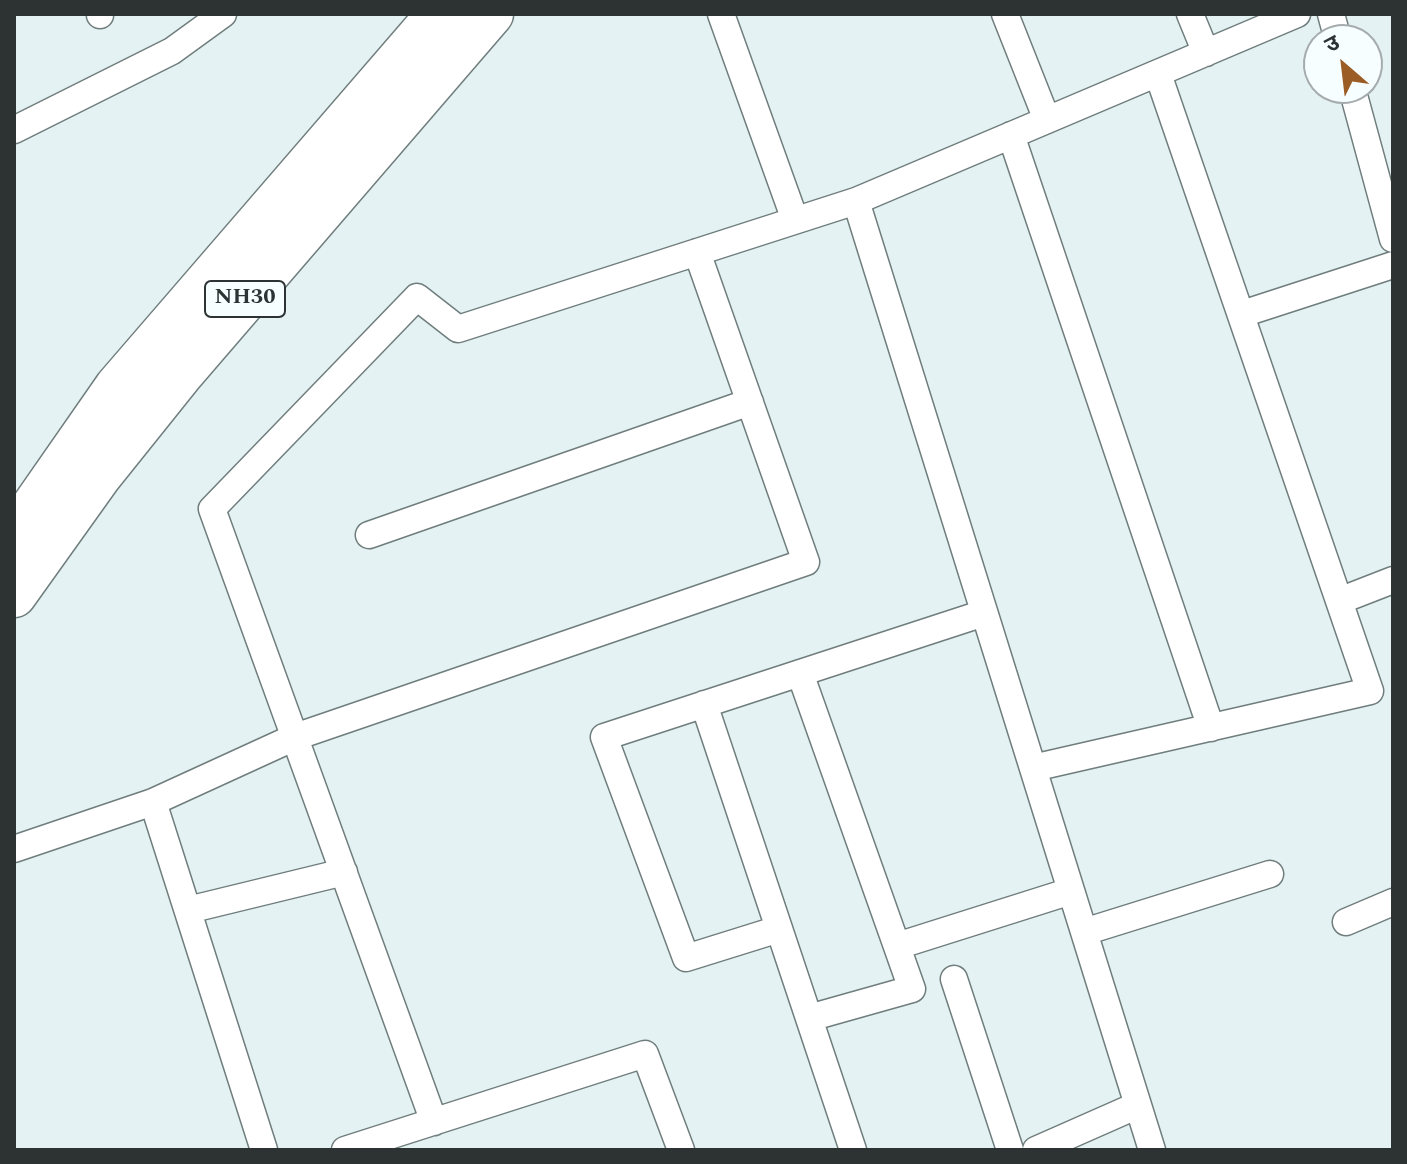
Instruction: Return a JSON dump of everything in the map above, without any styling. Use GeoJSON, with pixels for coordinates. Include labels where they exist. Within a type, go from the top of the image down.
{"type":"FeatureCollection","features":[{"type":"Feature","properties":{"kind":"highway","name":"NH30"},"geometry":{"type":"LineString","coordinates":[[14,535],[117,387],[439,14]]}},
{"type":"Feature","properties":{"kind":"highway","name":"NH30"},"geometry":{"type":"LineString","coordinates":[[14,595],[99,476],[180,375],[491,14]]}},
{"type":"Feature","properties":{"kind":"street"},"geometry":{"type":"LineString","coordinates":[[14,130],[172,51],[223,14]]}},
{"type":"Feature","properties":{"kind":"street"},"geometry":{"type":"LineString","coordinates":[[721,14],[795,220]]}},
{"type":"Feature","properties":{"kind":"street"},"geometry":{"type":"LineString","coordinates":[[1005,14],[1047,120]]}},
{"type":"Feature","properties":{"kind":"street"},"geometry":{"type":"LineString","coordinates":[[1190,14],[1206,53]]}},
{"type":"Feature","properties":{"kind":"street"},"geometry":{"type":"LineString","coordinates":[[434,1122],[212,509],[417,297],[458,329],[856,201],[1285,17]]}},
{"type":"Feature","properties":{"kind":"street"},"geometry":{"type":"LineString","coordinates":[[1033,768],[1370,691],[1158,74]]}},
{"type":"Feature","properties":{"kind":"street"},"geometry":{"type":"LineString","coordinates":[[1356,104],[1393,239]]}},
{"type":"Feature","properties":{"kind":"street"},"geometry":{"type":"LineString","coordinates":[[1011,135],[1211,728]]}},
{"type":"Feature","properties":{"kind":"street"},"geometry":{"type":"LineString","coordinates":[[856,201],[1152,1150]]}},
{"type":"Feature","properties":{"kind":"street"},"geometry":{"type":"LineString","coordinates":[[14,849],[153,802],[295,737],[806,562],[697,252]]}},
{"type":"Feature","properties":{"kind":"street"},"geometry":{"type":"LineString","coordinates":[[1242,314],[1393,265]]}},
{"type":"Feature","properties":{"kind":"street"},"geometry":{"type":"LineString","coordinates":[[369,535],[750,402]]}},
{"type":"Feature","properties":{"kind":"street"},"geometry":{"type":"LineString","coordinates":[[1339,601],[1393,580]]}},
{"type":"Feature","properties":{"kind":"street"},"geometry":{"type":"LineString","coordinates":[[779,929],[686,958],[604,737],[984,613]]}},
{"type":"Feature","properties":{"kind":"street"},"geometry":{"type":"LineString","coordinates":[[800,673],[912,989],[809,1018]]}},
{"type":"Feature","properties":{"kind":"street"},"geometry":{"type":"LineString","coordinates":[[704,704],[853,1150]]}},
{"type":"Feature","properties":{"kind":"street"},"geometry":{"type":"LineString","coordinates":[[153,802],[264,1150]]}},
{"type":"Feature","properties":{"kind":"street"},"geometry":{"type":"LineString","coordinates":[[188,910],[344,872]]}},
{"type":"Feature","properties":{"kind":"street"},"geometry":{"type":"LineString","coordinates":[[1084,932],[1270,874]]}},
{"type":"Feature","properties":{"kind":"street"},"geometry":{"type":"LineString","coordinates":[[897,946],[1071,891]]}},
{"type":"Feature","properties":{"kind":"street"},"geometry":{"type":"LineString","coordinates":[[1346,922],[1393,902]]}},
{"type":"Feature","properties":{"kind":"street"},"geometry":{"type":"LineString","coordinates":[[954,979],[1010,1150]]}},
{"type":"Feature","properties":{"kind":"street"},"geometry":{"type":"LineString","coordinates":[[345,1150],[645,1054],[681,1150]]}},
{"type":"Feature","properties":{"kind":"street"},"geometry":{"type":"LineString","coordinates":[[1036,1150],[1138,1105]]}}]}
